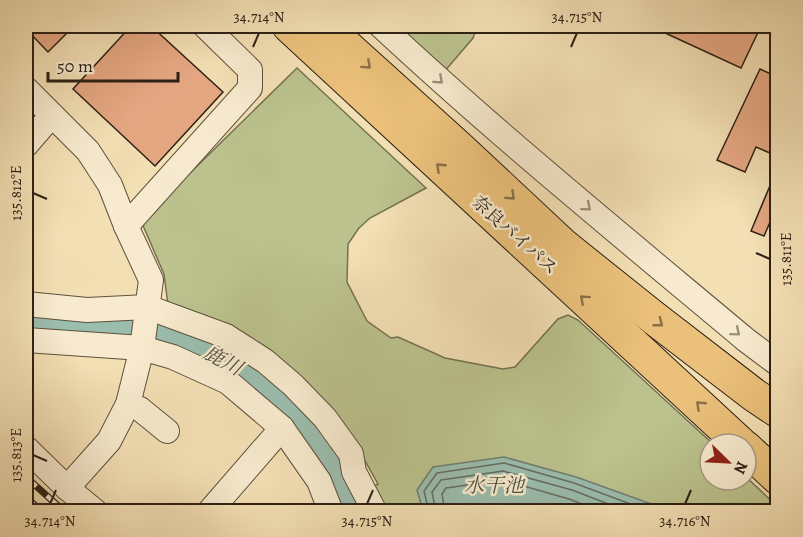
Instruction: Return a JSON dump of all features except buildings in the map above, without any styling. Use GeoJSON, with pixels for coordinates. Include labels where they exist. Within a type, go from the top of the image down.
{"type":"FeatureCollection","features":[{"type":"Feature","properties":{"kind":"highway","name":"奈良バイパス"},"geometry":{"type":"LineString","coordinates":[[289,26],[728,432]]}},
{"type":"Feature","properties":{"kind":"highway","name":"奈良バイパス"},"geometry":{"type":"LineString","coordinates":[[324,26],[564,246],[654,318],[777,411]]}},
{"type":"Feature","properties":{"kind":"highway"},"geometry":{"type":"LineString","coordinates":[[758,460],[777,478]]}},
{"type":"Feature","properties":{"kind":"street"},"geometry":{"type":"LineString","coordinates":[[126,226],[250,88],[250,70],[205,26]]}},
{"type":"Feature","properties":{"kind":"street"},"geometry":{"type":"LineString","coordinates":[[381,26],[441,82],[561,185],[777,364]]}},
{"type":"Feature","properties":{"kind":"street"},"geometry":{"type":"LineString","coordinates":[[26,89],[88,152],[110,185],[151,280],[144,328],[128,404],[109,441],[67,488]]}},
{"type":"Feature","properties":{"kind":"street"},"geometry":{"type":"LineString","coordinates":[[26,145],[52,115]]}},
{"type":"Feature","properties":{"kind":"street"},"geometry":{"type":"LineString","coordinates":[[26,304],[87,310],[144,328],[173,357],[228,382],[282,428],[319,481],[331,512]]}},
{"type":"Feature","properties":{"kind":"street"},"geometry":{"type":"LineString","coordinates":[[26,340],[144,328],[226,336],[265,361],[293,385],[325,418],[351,454],[354,472],[375,512]]}},
{"type":"Feature","properties":{"kind":"street"},"geometry":{"type":"LineString","coordinates":[[128,404],[140,409],[167,431]]}},
{"type":"Feature","properties":{"kind":"street"},"geometry":{"type":"LineString","coordinates":[[209,512],[282,428]]}},
{"type":"Feature","properties":{"kind":"street"},"geometry":{"type":"LineString","coordinates":[[26,448],[67,488],[96,512]]}},
{"type":"Feature","properties":{"kind":"green space"},"geometry":{"type":"Polygon","coordinates":[[[394,26],[477,26],[473,38],[444,72],[394,26]]]}},
{"type":"Feature","properties":{"kind":"green space"},"geometry":{"type":"Polygon","coordinates":[[[297,68],[426,188],[370,218],[359,228],[348,244],[347,282],[367,321],[391,338],[398,337],[445,358],[503,369],[515,367],[558,319],[568,315],[578,320],[700,432],[698,432],[698,492],[758,492],[758,488],[777,506],[777,511],[671,511],[625,496],[418,490],[423,511],[382,511],[370,489],[378,484],[345,425],[325,403],[168,305],[164,274],[141,221],[297,68]]]}},
{"type":"Feature","properties":{"kind":"water","name":"水干池"},"geometry":{"type":"Polygon","coordinates":[[[504,457],[576,477],[671,511],[423,511],[417,490],[433,467],[504,457]]]}},
{"type":"Feature","properties":{"kind":"waterway","name":"鹿川"},"geometry":{"type":"LineString","coordinates":[[26,322],[132,326],[165,332],[235,364],[274,394],[306,428],[332,464],[352,512]]}},
{"type":"Feature","properties":{"kind":"railway"},"geometry":{"type":"LineString","coordinates":[[26,477],[65,512]]}},
{"type":"Feature","properties":{"kind":"railway"},"geometry":{"type":"LineString","coordinates":[[26,497],[42,512]]}}]}
